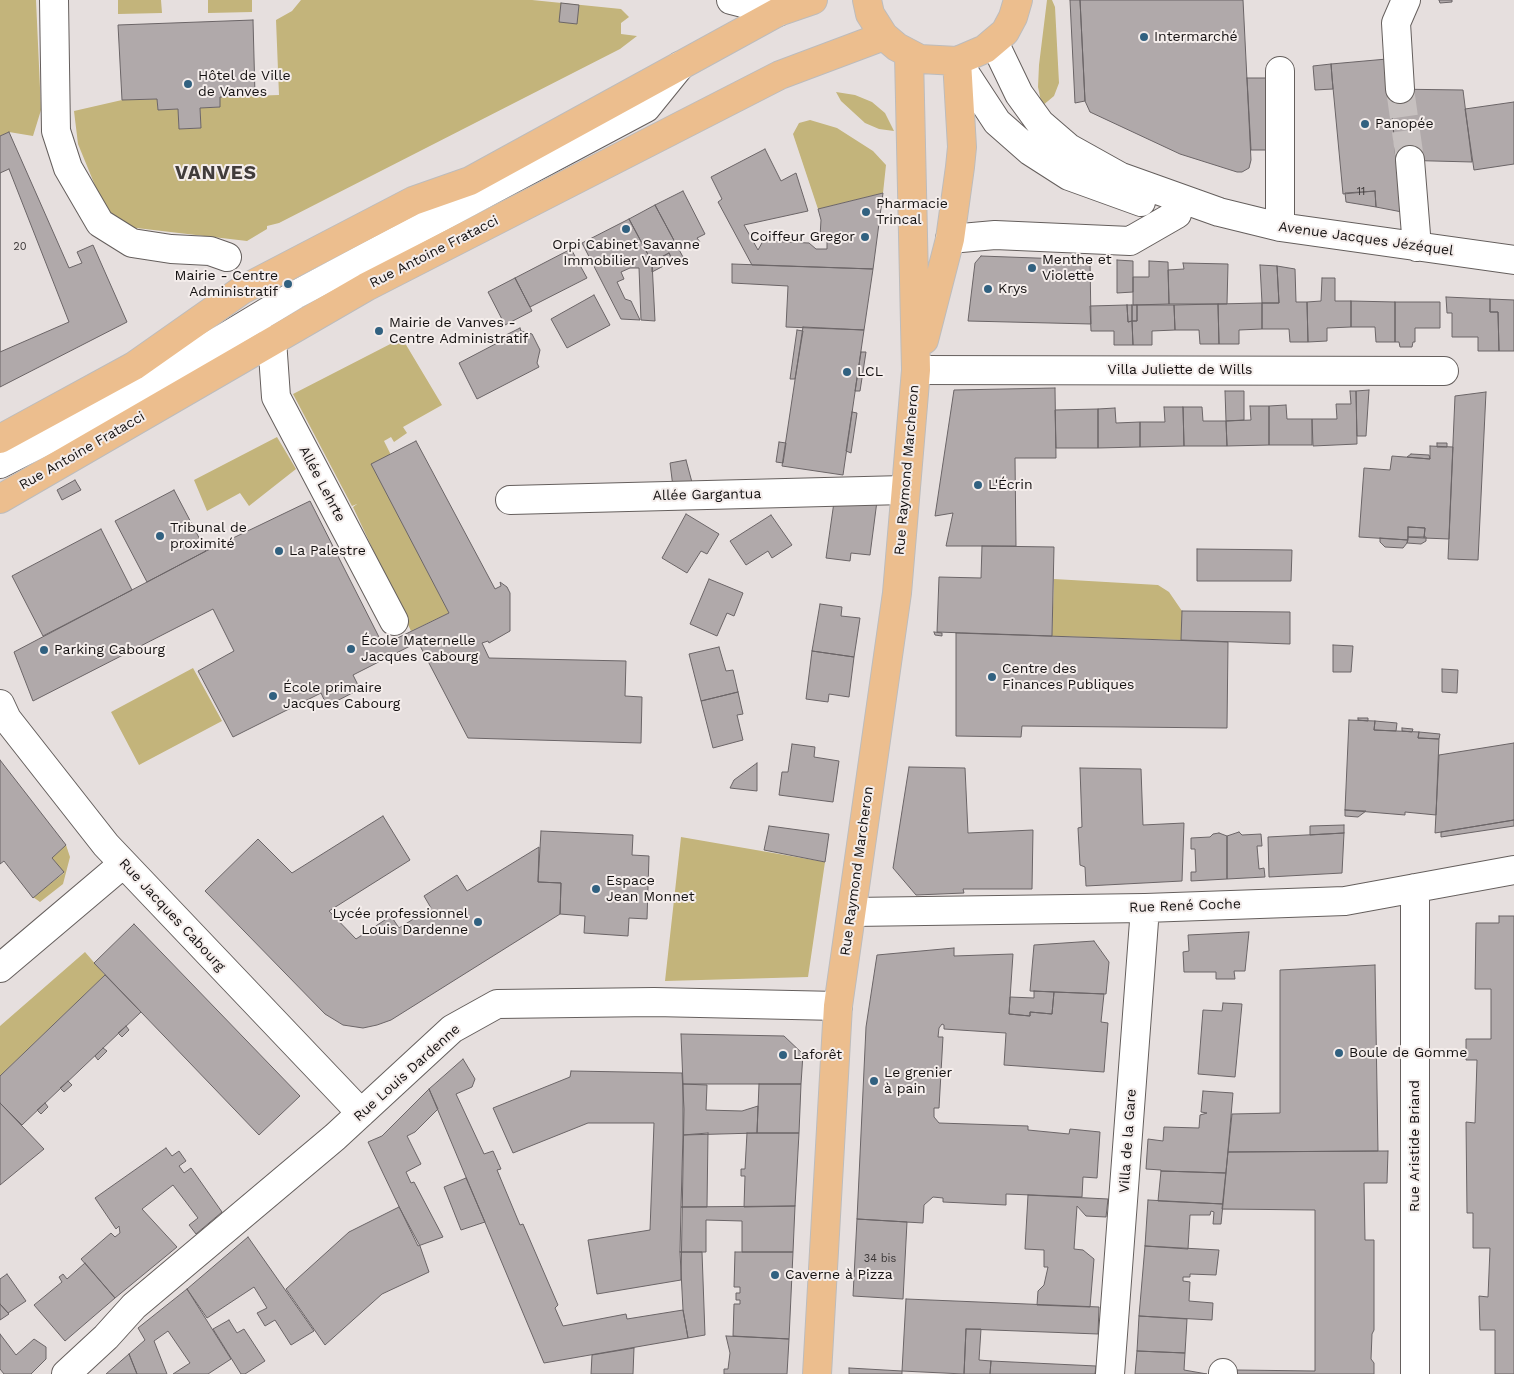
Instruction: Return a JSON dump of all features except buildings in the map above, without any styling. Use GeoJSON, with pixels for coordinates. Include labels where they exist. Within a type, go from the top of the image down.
{"type":"FeatureCollection","features":[{"type":"Feature","properties":{"kind":"main road","name":"Rue Antoine Fratacci"},"geometry":{"type":"LineString","coordinates":[[0,440],[134,366],[242,290],[413,201],[470,180],[778,12],[813,0]]}},
{"type":"Feature","properties":{"kind":"main road"},"geometry":{"type":"LineString","coordinates":[[867,0],[870,14],[884,36],[909,55],[920,59],[957,61],[986,50],[1005,32],[1013,18],[1018,0]]}},
{"type":"Feature","properties":{"kind":"main road","name":"Rue Antoine Fratacci"},"geometry":{"type":"LineString","coordinates":[[0,499],[366,287],[780,75],[884,36]]}},
{"type":"Feature","properties":{"kind":"main road","name":"Rue Raymond Marcheron"},"geometry":{"type":"LineString","coordinates":[[817,1374],[838,1006],[897,593],[904,490],[916,370],[909,55]]}},
{"type":"Feature","properties":{"kind":"main road","name":"Rue Raymond Marcheron"},"geometry":{"type":"LineString","coordinates":[[916,370],[950,239],[962,147],[957,61]]}},
{"type":"Feature","properties":{"kind":"street"},"geometry":{"type":"LineString","coordinates":[[54,0],[56,132],[68,168],[100,223],[132,243],[171,249],[210,250],[227,257]]}},
{"type":"Feature","properties":{"kind":"street"},"geometry":{"type":"LineString","coordinates":[[731,0],[778,12]]}},
{"type":"Feature","properties":{"kind":"street"},"geometry":{"type":"LineString","coordinates":[[1400,89],[1396,23],[1406,0]]}},
{"type":"Feature","properties":{"kind":"street","name":"Avenue Jacques Jézéquel"},"geometry":{"type":"LineString","coordinates":[[994,42],[1019,94],[1040,123],[1069,148],[1121,177],[1219,212],[1280,227],[1514,260]]}},
{"type":"Feature","properties":{"kind":"street","name":"Avenue Jacques Jézéquel"},"geometry":{"type":"LineString","coordinates":[[957,61],[997,122],[1030,151],[1069,176],[1177,214],[1219,212]]}},
{"type":"Feature","properties":{"kind":"street","name":"Rue Antoine Fratacci"},"geometry":{"type":"LineString","coordinates":[[0,464],[101,412],[295,295],[646,108],[680,66]]}},
{"type":"Feature","properties":{"kind":"street"},"geometry":{"type":"LineString","coordinates":[[1280,71],[1280,227]]}},
{"type":"Feature","properties":{"kind":"street"},"geometry":{"type":"LineString","coordinates":[[1417,247],[1415,211],[1418,161]]}},
{"type":"Feature","properties":{"kind":"street","name":"Avenue Jacques Jézéquel"},"geometry":{"type":"LineString","coordinates":[[950,239],[995,236],[1130,241],[1177,214]]}},
{"type":"Feature","properties":{"kind":"street","name":"Allée Lehrte"},"geometry":{"type":"LineString","coordinates":[[272,340],[276,397],[394,621]]}},
{"type":"Feature","properties":{"kind":"street","name":"Villa Juliette de Wills"},"geometry":{"type":"LineString","coordinates":[[916,370],[1444,371]]}},
{"type":"Feature","properties":{"kind":"street","name":"Allée Gargantua"},"geometry":{"type":"LineString","coordinates":[[510,500],[904,490]]}},
{"type":"Feature","properties":{"kind":"street","name":"Rue Jacques Cabourg"},"geometry":{"type":"LineString","coordinates":[[0,704],[7,719],[123,864],[361,1113]]}},
{"type":"Feature","properties":{"kind":"street"},"geometry":{"type":"LineString","coordinates":[[0,968],[123,864]]}},
{"type":"Feature","properties":{"kind":"street","name":"Rue René Coche"},"geometry":{"type":"LineString","coordinates":[[852,912],[1145,908],[1345,901],[1514,870]]}},
{"type":"Feature","properties":{"kind":"street","name":"Rue Aristide Briand"},"geometry":{"type":"LineString","coordinates":[[1415,888],[1415,1374]]}},
{"type":"Feature","properties":{"kind":"street","name":"Villa de la Gare"},"geometry":{"type":"LineString","coordinates":[[1110,1374],[1145,908]]}},
{"type":"Feature","properties":{"kind":"street","name":"Rue Louis Dardenne"},"geometry":{"type":"LineString","coordinates":[[66,1374],[106,1337],[134,1306],[361,1113],[452,1029],[497,1004],[654,1002],[838,1006]]}},
{"type":"Feature","properties":{"kind":"shaded area"},"geometry":{"type":"Polygon","coordinates":[[[0,0],[36,0],[41,110],[33,136],[9,132],[0,136],[0,0]]]}},
{"type":"Feature","properties":{"kind":"shaded area"},"geometry":{"type":"Polygon","coordinates":[[[118,0],[161,0],[162,13],[118,14],[118,0]]]}},
{"type":"Feature","properties":{"kind":"shaded area"},"geometry":{"type":"Polygon","coordinates":[[[208,0],[252,0],[252,12],[208,13],[208,0]]]}},
{"type":"Feature","properties":{"kind":"shaded area"},"geometry":{"type":"Polygon","coordinates":[[[301,0],[532,0],[621,9],[629,17],[621,23],[621,34],[637,36],[620,49],[279,223],[267,226],[267,229],[247,241],[128,227],[111,216],[101,200],[78,144],[74,111],[122,100],[157,99],[158,110],[178,109],[179,129],[201,128],[200,108],[220,107],[220,97],[279,95],[276,20],[292,11],[301,0]]]}},
{"type":"Feature","properties":{"kind":"shaded area"},"geometry":{"type":"Polygon","coordinates":[[[1047,0],[1052,0],[1055,7],[1059,83],[1054,96],[1042,106],[1038,87],[1039,65],[1047,0]]]}},
{"type":"Feature","properties":{"kind":"shaded area"},"geometry":{"type":"Polygon","coordinates":[[[836,92],[855,95],[872,102],[885,113],[894,131],[879,129],[865,123],[841,101],[836,92]]]}},
{"type":"Feature","properties":{"kind":"shaded area"},"geometry":{"type":"Polygon","coordinates":[[[810,120],[837,128],[873,151],[886,165],[883,193],[818,209],[793,134],[799,123],[810,120]]]}},
{"type":"Feature","properties":{"kind":"shaded area"},"geometry":{"type":"Polygon","coordinates":[[[402,338],[442,405],[403,427],[407,433],[394,442],[391,437],[384,441],[391,455],[372,465],[449,613],[411,631],[353,507],[357,504],[352,506],[293,394],[402,338]]]}},
{"type":"Feature","properties":{"kind":"shaded area"},"geometry":{"type":"Polygon","coordinates":[[[277,437],[296,469],[249,506],[240,493],[207,511],[194,480],[277,437]]]}},
{"type":"Feature","properties":{"kind":"shaded area"},"geometry":{"type":"Polygon","coordinates":[[[1054,579],[1158,585],[1169,592],[1182,611],[1181,640],[1052,636],[1054,579]]]}},
{"type":"Feature","properties":{"kind":"shaded area"},"geometry":{"type":"Polygon","coordinates":[[[193,668],[222,721],[139,765],[111,712],[193,668]]]}},
{"type":"Feature","properties":{"kind":"shaded area"},"geometry":{"type":"Polygon","coordinates":[[[681,837],[825,862],[808,977],[665,981],[681,837]]]}},
{"type":"Feature","properties":{"kind":"shaded area"},"geometry":{"type":"Polygon","coordinates":[[[66,845],[70,857],[63,884],[40,902],[33,897],[64,873],[52,858],[66,845]]]}},
{"type":"Feature","properties":{"kind":"shaded area"},"geometry":{"type":"Polygon","coordinates":[[[85,952],[105,975],[0,1076],[0,1026],[85,952]]]}},
{"type":"Feature","properties":{"kind":"tunnel"},"geometry":{"type":"LineString","coordinates":[[1400,89],[1410,160]]}},
{"type":"Feature","properties":{"kind":"place","name":"Intermarché"},"geometry":{"type":"Point","coordinates":[1144,37]}},
{"type":"Feature","properties":{"kind":"place","name":"Hôtel de Ville de Vanves"},"geometry":{"type":"Point","coordinates":[188,84]}},
{"type":"Feature","properties":{"kind":"place","name":"Panopée"},"geometry":{"type":"Point","coordinates":[1365,124]}},
{"type":"Feature","properties":{"kind":"place","name":"Pharmacie Trincal"},"geometry":{"type":"Point","coordinates":[866,212]}},
{"type":"Feature","properties":{"kind":"place","name":"Orpi Cabinet Savanne Immobilier Vanves"},"geometry":{"type":"Point","coordinates":[626,229]}},
{"type":"Feature","properties":{"kind":"place","name":"Coiffeur Gregor"},"geometry":{"type":"Point","coordinates":[865,237]}},
{"type":"Feature","properties":{"kind":"place","name":"Menthe et Violette"},"geometry":{"type":"Point","coordinates":[1032,268]}},
{"type":"Feature","properties":{"kind":"place","name":"Mairie - Centre Administratif"},"geometry":{"type":"Point","coordinates":[288,284]}},
{"type":"Feature","properties":{"kind":"place","name":"Krys"},"geometry":{"type":"Point","coordinates":[988,289]}},
{"type":"Feature","properties":{"kind":"place","name":"Mairie de Vanves - Centre Administratif"},"geometry":{"type":"Point","coordinates":[379,331]}},
{"type":"Feature","properties":{"kind":"place","name":"LCL"},"geometry":{"type":"Point","coordinates":[847,372]}},
{"type":"Feature","properties":{"kind":"place","name":"L'Écrin"},"geometry":{"type":"Point","coordinates":[978,485]}},
{"type":"Feature","properties":{"kind":"place","name":"Tribunal de proximité"},"geometry":{"type":"Point","coordinates":[160,536]}},
{"type":"Feature","properties":{"kind":"place","name":"La Palestre"},"geometry":{"type":"Point","coordinates":[279,551]}},
{"type":"Feature","properties":{"kind":"place","name":"École Maternelle Jacques Cabourg"},"geometry":{"type":"Point","coordinates":[351,649]}},
{"type":"Feature","properties":{"kind":"place","name":"Parking Cabourg"},"geometry":{"type":"Point","coordinates":[44,650]}},
{"type":"Feature","properties":{"kind":"place","name":"Centre des Finances Publiques"},"geometry":{"type":"Point","coordinates":[992,677]}},
{"type":"Feature","properties":{"kind":"place","name":"École primaire Jacques Cabourg"},"geometry":{"type":"Point","coordinates":[273,696]}},
{"type":"Feature","properties":{"kind":"place","name":"Espace Jean Monnet"},"geometry":{"type":"Point","coordinates":[596,889]}},
{"type":"Feature","properties":{"kind":"place","name":"Lycée professionnel Louis Dardenne"},"geometry":{"type":"Point","coordinates":[478,922]}},
{"type":"Feature","properties":{"kind":"place","name":"Boule de Gomme"},"geometry":{"type":"Point","coordinates":[1339,1053]}},
{"type":"Feature","properties":{"kind":"place","name":"Laforêt"},"geometry":{"type":"Point","coordinates":[783,1055]}},
{"type":"Feature","properties":{"kind":"place","name":"Le grenier à pain"},"geometry":{"type":"Point","coordinates":[874,1081]}},
{"type":"Feature","properties":{"kind":"place","name":"Caverne à Pizza"},"geometry":{"type":"Point","coordinates":[775,1275]}},
{"type":"Feature","properties":{"kind":"district","name":"VANVES"},"geometry":{"type":"Point","coordinates":[216,173]}}]}
